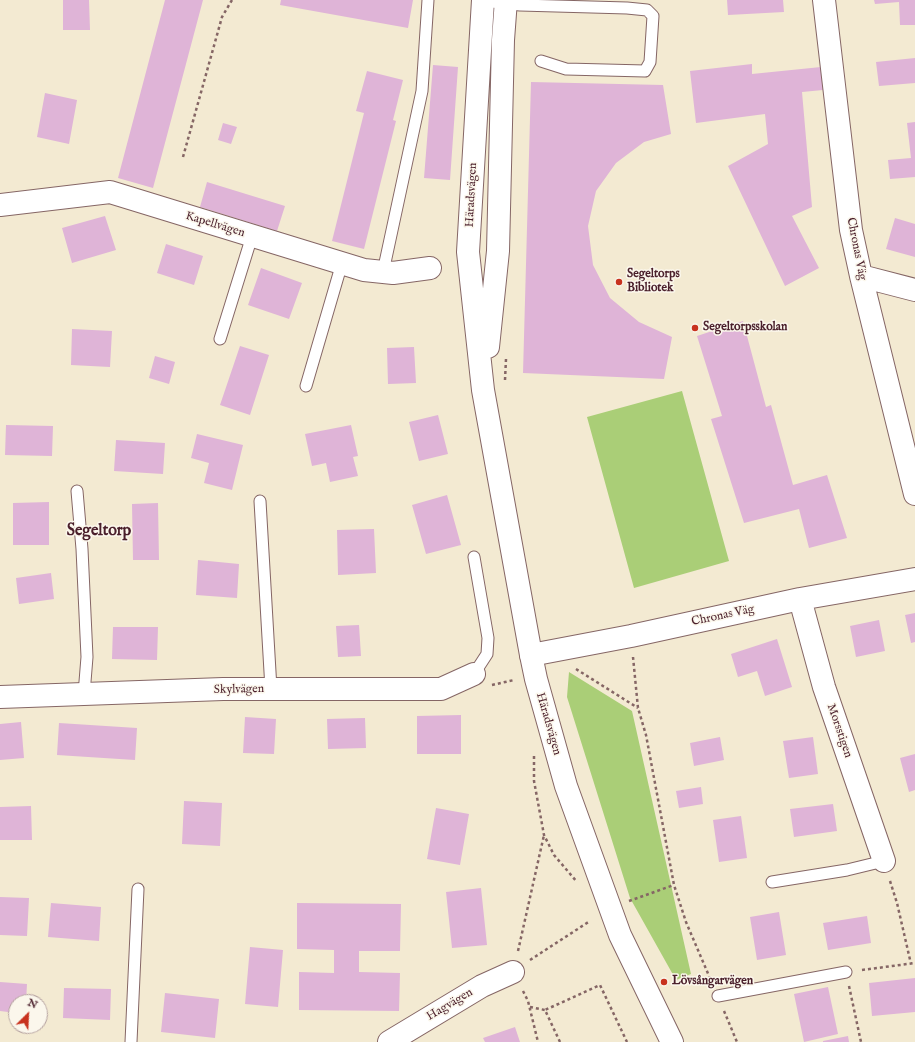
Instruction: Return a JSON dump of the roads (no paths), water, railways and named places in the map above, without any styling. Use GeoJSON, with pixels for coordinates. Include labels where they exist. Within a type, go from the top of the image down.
{"type":"FeatureCollection","features":[{"type":"Feature","properties":{"kind":"street","name":"Häradsvägen"},"geometry":{"type":"LineString","coordinates":[[483,0],[468,252],[483,390],[540,653],[536,679],[571,801],[620,935],[672,1042]]}},
{"type":"Feature","properties":{"kind":"street","name":"Chronas Väg"},"geometry":{"type":"LineString","coordinates":[[824,0],[851,230],[915,494]]}},
{"type":"Feature","properties":{"kind":"street","name":"Häradsvägen"},"geometry":{"type":"LineString","coordinates":[[483,390],[498,251],[503,40],[506,2]]}},
{"type":"Feature","properties":{"kind":"street","name":"Kapellvägen"},"geometry":{"type":"LineString","coordinates":[[0,205],[110,192],[364,270],[393,273],[430,268]]}},
{"type":"Feature","properties":{"kind":"street"},"geometry":{"type":"LineString","coordinates":[[861,276],[915,290]]}},
{"type":"Feature","properties":{"kind":"street","name":"Chronas Väg"},"geometry":{"type":"LineString","coordinates":[[540,653],[631,636],[800,599],[915,579]]}},
{"type":"Feature","properties":{"kind":"street","name":"Morsstigen"},"geometry":{"type":"LineString","coordinates":[[800,599],[824,687],[884,861]]}},
{"type":"Feature","properties":{"kind":"street","name":"Skylvägen"},"geometry":{"type":"LineString","coordinates":[[0,697],[223,689],[441,689],[474,674]]}},
{"type":"Feature","properties":{"kind":"street","name":"Hagvägen"},"geometry":{"type":"LineString","coordinates":[[389,1042],[482,986],[513,972]]}},
{"type":"Feature","properties":{"kind":"lane"},"geometry":{"type":"LineString","coordinates":[[383,272],[422,91],[428,0]]}},
{"type":"Feature","properties":{"kind":"lane"},"geometry":{"type":"LineString","coordinates":[[483,0],[506,2],[630,4],[647,10],[653,16],[650,62],[645,71],[566,69],[541,61]]}},
{"type":"Feature","properties":{"kind":"lane"},"geometry":{"type":"LineString","coordinates":[[220,339],[252,236]]}},
{"type":"Feature","properties":{"kind":"lane"},"geometry":{"type":"LineString","coordinates":[[306,386],[342,263]]}},
{"type":"Feature","properties":{"kind":"lane"},"geometry":{"type":"LineString","coordinates":[[77,491],[82,549],[87,657],[84,694]]}},
{"type":"Feature","properties":{"kind":"lane"},"geometry":{"type":"LineString","coordinates":[[260,501],[271,689]]}},
{"type":"Feature","properties":{"kind":"lane"},"geometry":{"type":"LineString","coordinates":[[474,557],[488,638],[487,654],[474,674]]}},
{"type":"Feature","properties":{"kind":"lane"},"geometry":{"type":"LineString","coordinates":[[772,882],[847,870],[884,861]]}},
{"type":"Feature","properties":{"kind":"lane"},"geometry":{"type":"LineString","coordinates":[[131,1042],[138,889]]}},
{"type":"Feature","properties":{"kind":"lane"},"geometry":{"type":"LineString","coordinates":[[718,996],[846,972]]}},
{"type":"Feature","properties":{"kind":"place","name":"Segeltorps Bibliotek"},"geometry":{"type":"Point","coordinates":[619,282]}},
{"type":"Feature","properties":{"kind":"place","name":"Segeltorpsskolan"},"geometry":{"type":"Point","coordinates":[695,328]}},
{"type":"Feature","properties":{"kind":"place","name":"Lövsångarvägen"},"geometry":{"type":"Point","coordinates":[664,982]}},
{"type":"Feature","properties":{"kind":"district","name":"Segeltorp"},"geometry":{"type":"Point","coordinates":[99,532]}}]}
